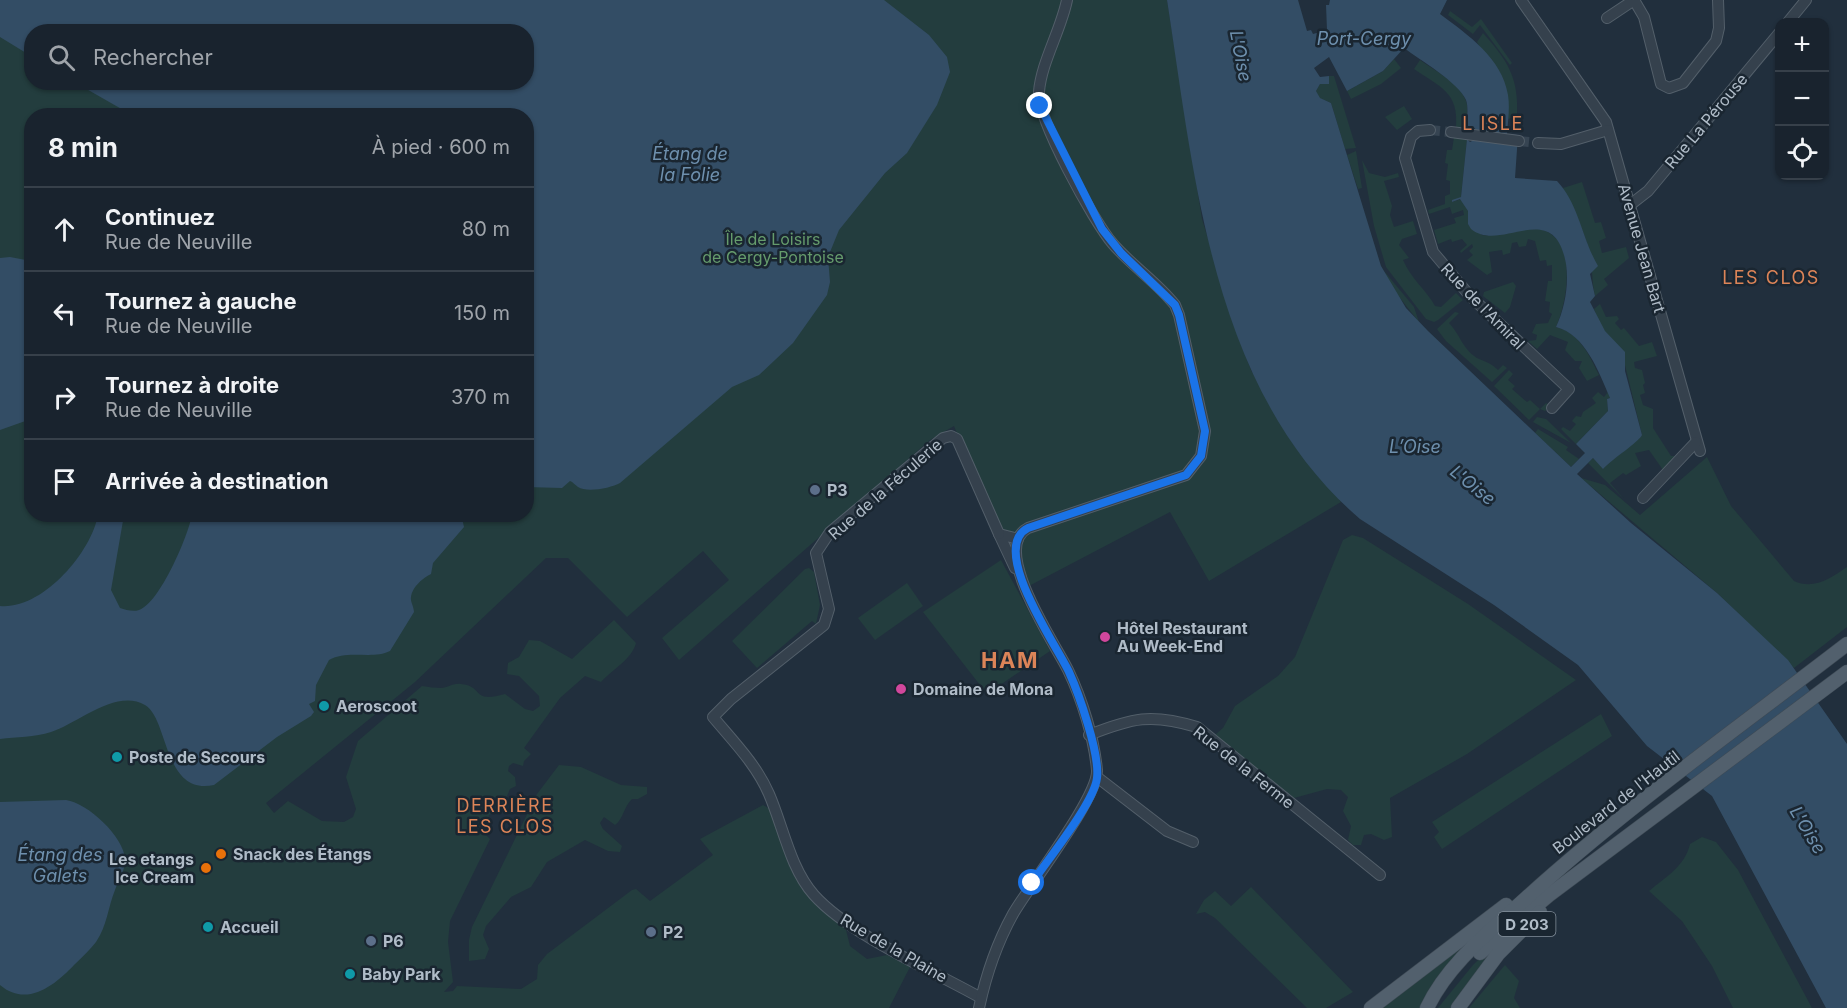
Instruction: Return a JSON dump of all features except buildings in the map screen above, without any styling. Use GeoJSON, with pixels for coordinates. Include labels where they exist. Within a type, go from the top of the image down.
{"type":"FeatureCollection","features":[{"type":"Feature","properties":{"kind":"main road","name":"Boulevard de l'Hautil"},"geometry":{"type":"LineString","coordinates":[[1429,1008],[1438,988],[1463,957],[1575,853],[1841,648]]}},
{"type":"Feature","properties":{"kind":"main road","name":"Boulevard de l'Hautil"},"geometry":{"type":"LineString","coordinates":[[1429,1008],[1469,963],[1511,925],[1847,672]]}},
{"type":"Feature","properties":{"kind":"main road","name":"D 203"},"geometry":{"type":"LineString","coordinates":[[1458,1008],[1483,972],[1521,929],[1609,852]]}},
{"type":"Feature","properties":{"kind":"main road","name":"D 203"},"geometry":{"type":"LineString","coordinates":[[1371,1008],[1575,853]]}},
{"type":"Feature","properties":{"kind":"street"},"geometry":{"type":"LineString","coordinates":[[1019,576],[1016,556],[1018,539],[1028,528],[1186,475],[1198,462],[1205,441],[1201,410],[1175,305],[1121,253],[1102,229],[1040,106],[1042,77],[1061,25],[1067,0]]}},
{"type":"Feature","properties":{"kind":"street","name":"Avenue Jean Bart"},"geometry":{"type":"LineString","coordinates":[[1521,0],[1600,112],[1608,130],[1698,447],[1643,498]]}},
{"type":"Feature","properties":{"kind":"street"},"geometry":{"type":"LineString","coordinates":[[1607,18],[1634,0],[1644,17],[1661,84],[1667,88],[1682,84],[1716,41],[1718,0]]}},
{"type":"Feature","properties":{"kind":"street"},"geometry":{"type":"LineString","coordinates":[[1791,18],[1806,0]]}},
{"type":"Feature","properties":{"kind":"street","name":"Rue La Pérouse"},"geometry":{"type":"LineString","coordinates":[[1630,205],[1648,191],[1775,37]]}},
{"type":"Feature","properties":{"kind":"street","name":"Rue de l'Amiral"},"geometry":{"type":"LineString","coordinates":[[1430,129],[1418,131],[1411,137],[1405,158],[1429,243],[1441,264],[1468,295],[1569,389],[1552,408]]}},
{"type":"Feature","properties":{"kind":"street"},"geometry":{"type":"LineString","coordinates":[[1538,143],[1561,144],[1608,130]]}},
{"type":"Feature","properties":{"kind":"street"},"geometry":{"type":"LineString","coordinates":[[1453,132],[1519,141]]}},
{"type":"Feature","properties":{"kind":"street","name":"Rue de la Féculerie"},"geometry":{"type":"LineString","coordinates":[[713,717],[731,699],[826,622],[829,609],[816,553],[830,532],[943,438],[953,436],[959,442],[999,534]]}},
{"type":"Feature","properties":{"kind":"street"},"geometry":{"type":"LineString","coordinates":[[999,534],[1018,539]]}},
{"type":"Feature","properties":{"kind":"street"},"geometry":{"type":"LineString","coordinates":[[980,1003],[994,955],[1013,915],[1076,819],[1095,786],[1097,777],[1089,735],[1069,672],[999,534]]}},
{"type":"Feature","properties":{"kind":"street","name":"Rue de la Plaine"},"geometry":{"type":"LineString","coordinates":[[713,717],[756,769],[769,793],[800,873],[825,906],[870,937],[980,1003]]}},
{"type":"Feature","properties":{"kind":"street","name":"Rue de la Ferme"},"geometry":{"type":"LineString","coordinates":[[1089,735],[1138,718],[1163,719],[1197,727],[1380,874]]}},
{"type":"Feature","properties":{"kind":"street"},"geometry":{"type":"LineString","coordinates":[[1097,777],[1167,831],[1193,842]]}},
{"type":"Feature","properties":{"kind":"green space","name":"Île de Loisirs de Cergy-Pontoise"},"geometry":{"type":"Polygon","coordinates":[[[0,0],[1167,0],[1202,219],[1236,331],[1251,370],[1294,445],[1341,502],[1209,581],[1170,512],[1027,587],[990,515],[954,426],[930,440],[679,660],[662,638],[729,580],[703,551],[627,617],[568,558],[546,558],[415,682],[266,803],[274,813],[288,801],[322,821],[344,822],[353,817],[356,809],[346,777],[358,741],[422,686],[442,688],[456,684],[468,685],[482,696],[494,697],[505,694],[525,709],[533,711],[540,706],[539,696],[519,676],[507,674],[508,663],[519,657],[529,640],[540,641],[572,659],[614,620],[636,643],[634,649],[601,682],[585,676],[560,698],[524,748],[531,754],[524,761],[523,766],[513,763],[509,766],[508,771],[515,777],[516,786],[510,789],[502,808],[489,815],[486,835],[490,839],[450,921],[448,942],[453,982],[444,992],[453,991],[457,986],[521,989],[537,979],[538,965],[547,954],[632,890],[636,889],[650,901],[713,855],[700,839],[763,805],[770,809],[792,861],[845,926],[850,946],[867,959],[887,955],[910,967],[889,1008],[0,1008],[0,0]]]}},
{"type":"Feature","properties":{"kind":"green space"},"geometry":{"type":"Polygon","coordinates":[[[1450,11],[1472,27],[1481,19],[1512,63],[1510,65],[1480,25],[1473,34],[1448,15],[1450,11]]]}},
{"type":"Feature","properties":{"kind":"green space"},"geometry":{"type":"Polygon","coordinates":[[[1483,33],[1499,52],[1514,80],[1517,116],[1508,119],[1508,97],[1477,42],[1483,33]]]}},
{"type":"Feature","properties":{"kind":"green space"},"geometry":{"type":"Polygon","coordinates":[[[1394,59],[1401,68],[1381,84],[1351,99],[1347,91],[1383,71],[1394,59]]]}},
{"type":"Feature","properties":{"kind":"green space"},"geometry":{"type":"Polygon","coordinates":[[[1420,60],[1446,78],[1463,95],[1467,104],[1468,129],[1456,127],[1454,106],[1446,92],[1414,69],[1420,60]]]}},
{"type":"Feature","properties":{"kind":"green space"},"geometry":{"type":"Polygon","coordinates":[[[1329,76],[1334,76],[1356,148],[1345,149],[1331,103],[1319,98],[1316,91],[1320,84],[1329,83],[1329,76]]]}},
{"type":"Feature","properties":{"kind":"green space"},"geometry":{"type":"Polygon","coordinates":[[[1404,106],[1412,119],[1397,130],[1385,117],[1404,106]]]}},
{"type":"Feature","properties":{"kind":"green space"},"geometry":{"type":"Polygon","coordinates":[[[1454,137],[1467,140],[1461,197],[1452,202],[1461,199],[1468,211],[1468,224],[1482,235],[1535,229],[1543,230],[1554,236],[1561,246],[1567,274],[1564,303],[1556,327],[1577,339],[1599,375],[1587,381],[1579,368],[1582,361],[1575,361],[1565,350],[1568,342],[1550,335],[1537,349],[1528,341],[1536,340],[1537,335],[1532,333],[1536,324],[1548,323],[1552,314],[1549,312],[1550,302],[1545,301],[1548,281],[1552,281],[1552,265],[1547,266],[1546,260],[1540,261],[1535,241],[1528,239],[1526,246],[1519,247],[1517,242],[1512,243],[1510,253],[1503,255],[1502,250],[1489,252],[1492,272],[1487,275],[1467,260],[1473,255],[1469,251],[1473,247],[1472,244],[1461,253],[1460,251],[1467,245],[1462,239],[1452,242],[1451,239],[1438,244],[1434,230],[1456,223],[1454,218],[1464,215],[1463,210],[1452,214],[1450,207],[1429,214],[1428,210],[1445,204],[1445,196],[1450,194],[1450,181],[1446,180],[1448,164],[1445,163],[1447,150],[1452,150],[1454,137]]]}},
{"type":"Feature","properties":{"kind":"green space"},"geometry":{"type":"Polygon","coordinates":[[[1356,151],[1362,188],[1358,189],[1347,155],[1356,151]]]}},
{"type":"Feature","properties":{"kind":"green space"},"geometry":{"type":"Polygon","coordinates":[[[1362,160],[1369,173],[1385,177],[1398,173],[1399,177],[1384,181],[1392,206],[1390,215],[1394,227],[1413,221],[1417,234],[1402,239],[1399,245],[1409,258],[1403,260],[1410,273],[1435,306],[1441,307],[1456,293],[1463,300],[1434,322],[1426,319],[1386,267],[1374,226],[1362,160]]]}},
{"type":"Feature","properties":{"kind":"green space"},"geometry":{"type":"Polygon","coordinates":[[[1582,182],[1595,223],[1601,222],[1606,238],[1599,241],[1602,253],[1626,247],[1629,258],[1604,279],[1608,285],[1595,296],[1589,249],[1563,188],[1582,182]]]}},
{"type":"Feature","properties":{"kind":"green space"},"geometry":{"type":"Polygon","coordinates":[[[1384,271],[1414,307],[1419,322],[1392,288],[1384,271]]]}},
{"type":"Feature","properties":{"kind":"green space"},"geometry":{"type":"Polygon","coordinates":[[[1513,282],[1516,286],[1510,307],[1505,313],[1483,296],[1484,292],[1513,282]]]}},
{"type":"Feature","properties":{"kind":"green space"},"geometry":{"type":"Polygon","coordinates":[[[1600,304],[1606,317],[1617,316],[1619,319],[1615,323],[1621,330],[1624,328],[1639,346],[1652,342],[1657,356],[1634,362],[1635,368],[1642,370],[1645,383],[1643,385],[1645,393],[1640,395],[1643,405],[1653,409],[1653,428],[1671,456],[1676,456],[1663,470],[1649,450],[1635,453],[1641,466],[1626,475],[1623,473],[1610,483],[1624,499],[1588,463],[1593,458],[1603,468],[1642,435],[1624,361],[1600,324],[1594,309],[1600,304]]]}},
{"type":"Feature","properties":{"kind":"green space"},"geometry":{"type":"Polygon","coordinates":[[[1455,312],[1459,313],[1449,323],[1469,352],[1498,370],[1503,365],[1507,368],[1492,382],[1446,341],[1437,329],[1455,312]]]}},
{"type":"Feature","properties":{"kind":"green space"},"geometry":{"type":"Polygon","coordinates":[[[1509,370],[1513,374],[1508,380],[1515,386],[1512,389],[1527,402],[1530,400],[1540,409],[1529,420],[1494,386],[1509,370]]]}},
{"type":"Feature","properties":{"kind":"green space"},"geometry":{"type":"Polygon","coordinates":[[[1598,392],[1604,397],[1608,392],[1610,398],[1607,399],[1608,411],[1576,444],[1561,429],[1563,427],[1570,431],[1576,424],[1572,421],[1576,416],[1581,417],[1583,412],[1596,403],[1592,398],[1598,392]]]}},
{"type":"Feature","properties":{"kind":"green space"},"geometry":{"type":"Polygon","coordinates":[[[1546,403],[1550,406],[1545,411],[1540,409],[1546,403]]]}},
{"type":"Feature","properties":{"kind":"green space"},"geometry":{"type":"Polygon","coordinates":[[[1537,417],[1546,419],[1571,443],[1533,422],[1537,417]]]}},
{"type":"Feature","properties":{"kind":"green space"},"geometry":{"type":"Polygon","coordinates":[[[1538,429],[1568,447],[1566,450],[1579,459],[1571,467],[1535,433],[1538,429]]]}},
{"type":"Feature","properties":{"kind":"green space"},"geometry":{"type":"Polygon","coordinates":[[[1707,457],[1731,506],[1794,581],[1808,584],[1822,582],[1847,567],[1847,627],[1794,668],[1717,593],[1581,478],[1605,485],[1640,515],[1707,457]]]}},
{"type":"Feature","properties":{"kind":"green space"},"geometry":{"type":"Polygon","coordinates":[[[1352,535],[1363,538],[1468,604],[1576,680],[1467,754],[1390,798],[1392,837],[1384,840],[1371,834],[1364,835],[1361,845],[1353,845],[1348,840],[1351,826],[1343,811],[1348,797],[1341,790],[1327,789],[1294,798],[1217,738],[1216,734],[1223,728],[1235,706],[1278,676],[1295,657],[1343,540],[1352,535]]]}},
{"type":"Feature","properties":{"kind":"green space"},"geometry":{"type":"Polygon","coordinates":[[[1001,560],[1050,651],[987,694],[923,612],[1001,560]]]}},
{"type":"Feature","properties":{"kind":"green space"},"geometry":{"type":"Polygon","coordinates":[[[809,568],[814,572],[820,605],[816,624],[812,621],[757,668],[732,641],[805,569],[809,568]]]}},
{"type":"Feature","properties":{"kind":"green space"},"geometry":{"type":"Polygon","coordinates":[[[907,583],[923,606],[875,640],[858,618],[907,583]]]}},
{"type":"Feature","properties":{"kind":"green space"},"geometry":{"type":"Polygon","coordinates":[[[1601,714],[1612,736],[1442,849],[1434,837],[1439,832],[1432,822],[1601,714]]]}},
{"type":"Feature","properties":{"kind":"green space"},"geometry":{"type":"Polygon","coordinates":[[[559,765],[581,767],[621,785],[647,787],[647,794],[638,799],[632,799],[615,825],[604,817],[600,823],[603,829],[622,846],[620,852],[608,851],[585,840],[547,862],[531,887],[511,897],[486,926],[483,935],[489,949],[485,959],[469,961],[469,940],[472,927],[537,794],[559,765]]]}},
{"type":"Feature","properties":{"kind":"green space"},"geometry":{"type":"Polygon","coordinates":[[[1702,837],[1716,842],[1738,870],[1812,1008],[1733,1008],[1712,966],[1682,921],[1649,891],[1679,865],[1688,852],[1690,844],[1702,837]]]}},
{"type":"Feature","properties":{"kind":"green space"},"geometry":{"type":"Polygon","coordinates":[[[1251,887],[1353,992],[1326,1008],[1307,1008],[1215,918],[1205,912],[1196,914],[1204,900],[1215,891],[1231,906],[1251,887]]]}},
{"type":"Feature","properties":{"kind":"green space"},"geometry":{"type":"Polygon","coordinates":[[[1506,933],[1450,1008],[1438,1008],[1473,965],[1506,933]]]}},
{"type":"Feature","properties":{"kind":"green space"},"geometry":{"type":"Polygon","coordinates":[[[1460,947],[1463,951],[1420,1008],[1380,1008],[1460,947]]]}},
{"type":"Feature","properties":{"kind":"green space"},"geometry":{"type":"Polygon","coordinates":[[[1505,965],[1519,981],[1514,998],[1520,1008],[1469,1008],[1505,965]]]}},
{"type":"Feature","properties":{"kind":"water","name":"Étang de la Folie"},"geometry":{"type":"Polygon","coordinates":[[[0,0],[884,0],[929,35],[947,57],[950,72],[937,105],[907,153],[885,173],[839,230],[828,257],[830,282],[827,295],[793,343],[759,375],[732,387],[620,483],[593,490],[582,489],[570,481],[562,488],[534,487],[534,108],[120,108],[88,90],[534,90],[534,24],[24,24],[24,52],[0,37],[0,0]]]}},
{"type":"Feature","properties":{"kind":"water","name":"L’Oise"},"geometry":{"type":"Polygon","coordinates":[[[1167,0],[1298,0],[1307,31],[1311,30],[1313,34],[1327,30],[1326,5],[1329,5],[1330,0],[1447,0],[1440,14],[1482,48],[1499,70],[1508,95],[1507,134],[1518,135],[1515,178],[1557,181],[1570,200],[1598,266],[1590,274],[1595,296],[1590,302],[1605,331],[1625,352],[1625,371],[1642,435],[1603,469],[1593,458],[1577,474],[1631,523],[1717,593],[1788,660],[1847,744],[1847,1008],[1826,1008],[1712,796],[1647,746],[1578,665],[1494,605],[1360,519],[1310,468],[1271,410],[1241,346],[1218,279],[1201,210],[1188,139],[1167,0]],[[1404,48],[1383,71],[1347,91],[1329,57],[1314,68],[1320,77],[1329,76],[1329,84],[1320,84],[1316,91],[1320,98],[1331,103],[1381,266],[1406,308],[1571,467],[1585,453],[1576,444],[1608,411],[1607,399],[1610,398],[1590,355],[1575,337],[1556,327],[1567,288],[1566,264],[1560,244],[1550,233],[1539,230],[1483,235],[1471,229],[1468,224],[1468,211],[1460,199],[1452,202],[1461,197],[1467,139],[1470,142],[1474,140],[1476,130],[1473,126],[1468,129],[1466,100],[1447,79],[1404,48]]]}},
{"type":"Feature","properties":{"kind":"water"},"geometry":{"type":"Polygon","coordinates":[[[0,258],[24,260],[24,421],[0,430],[0,258]]]}},
{"type":"Feature","properties":{"kind":"water"},"geometry":{"type":"Polygon","coordinates":[[[96,522],[123,522],[111,590],[120,608],[139,610],[156,595],[172,568],[190,522],[463,522],[464,527],[433,563],[431,574],[416,586],[411,599],[414,612],[390,651],[376,655],[344,655],[329,660],[316,685],[315,701],[309,704],[314,712],[311,716],[277,737],[214,785],[197,785],[185,779],[169,754],[153,713],[145,705],[134,701],[109,704],[51,732],[0,739],[0,606],[16,605],[48,589],[75,562],[86,546],[96,522]]]}},
{"type":"Feature","properties":{"kind":"water","name":"Étang des Galets"},"geometry":{"type":"Polygon","coordinates":[[[66,800],[84,807],[112,831],[123,850],[124,867],[103,930],[94,945],[66,973],[49,986],[30,994],[10,992],[0,985],[0,802],[66,800]]]}},
{"type":"Feature","properties":{"kind":"tunnel"},"geometry":{"type":"LineString","coordinates":[[1430,130],[1451,132]]}},
{"type":"Feature","properties":{"kind":"tunnel"},"geometry":{"type":"LineString","coordinates":[[1519,141],[1538,143]]}},
{"type":"Feature","properties":{"kind":"place","name":"P3"},"geometry":{"type":"Point","coordinates":[815,490]}},
{"type":"Feature","properties":{"kind":"place","name":"Hôtel Restaurant Au Week-End"},"geometry":{"type":"Point","coordinates":[1105,637]}},
{"type":"Feature","properties":{"kind":"place","name":"Domaine de Mona"},"geometry":{"type":"Point","coordinates":[901,689]}},
{"type":"Feature","properties":{"kind":"place","name":"Aeroscoot"},"geometry":{"type":"Point","coordinates":[324,706]}},
{"type":"Feature","properties":{"kind":"place","name":"Poste de Secours"},"geometry":{"type":"Point","coordinates":[117,757]}},
{"type":"Feature","properties":{"kind":"place","name":"Snack des Étangs"},"geometry":{"type":"Point","coordinates":[221,854]}},
{"type":"Feature","properties":{"kind":"place","name":"Les etangs Ice Cream"},"geometry":{"type":"Point","coordinates":[206,868]}},
{"type":"Feature","properties":{"kind":"place","name":"Accueil"},"geometry":{"type":"Point","coordinates":[208,927]}},
{"type":"Feature","properties":{"kind":"place","name":"P2"},"geometry":{"type":"Point","coordinates":[651,932]}},
{"type":"Feature","properties":{"kind":"place","name":"P6"},"geometry":{"type":"Point","coordinates":[371,941]}},
{"type":"Feature","properties":{"kind":"place","name":"Baby Park"},"geometry":{"type":"Point","coordinates":[350,974]}},
{"type":"Feature","properties":{"kind":"district","name":"L ISLE"},"geometry":{"type":"Point","coordinates":[1493,123]}},
{"type":"Feature","properties":{"kind":"district","name":"LES CLOS"},"geometry":{"type":"Point","coordinates":[1771,277]}},
{"type":"Feature","properties":{"kind":"district","name":"HAM"},"geometry":{"type":"Point","coordinates":[1010,660]}},
{"type":"Feature","properties":{"kind":"district","name":"DERRIÈRE LES CLOS"},"geometry":{"type":"Point","coordinates":[505,815]}},
{"type":"Feature","properties":{"kind":"route"},"geometry":{"type":"LineString","coordinates":[[1032,883],[1076,819],[1096,781],[1097,771],[1087,724],[1069,672],[1019,576],[1016,556],[1018,539],[1028,528],[1186,475],[1198,462],[1205,435],[1175,305],[1110,241],[1084,199],[1040,106]]}},
{"type":"Feature","properties":{"kind":"water label","name":"Port-Cergy"},"geometry":{"type":"Point","coordinates":[1364,38]}},
{"type":"Feature","properties":{"kind":"water label","name":"L'Oise"},"geometry":{"type":"Point","coordinates":[1241,56]}},
{"type":"Feature","properties":{"kind":"water label","name":"L'Oise"},"geometry":{"type":"Point","coordinates":[1473,485]}},
{"type":"Feature","properties":{"kind":"water label","name":"L'Oise"},"geometry":{"type":"Point","coordinates":[1808,830]}}]}
